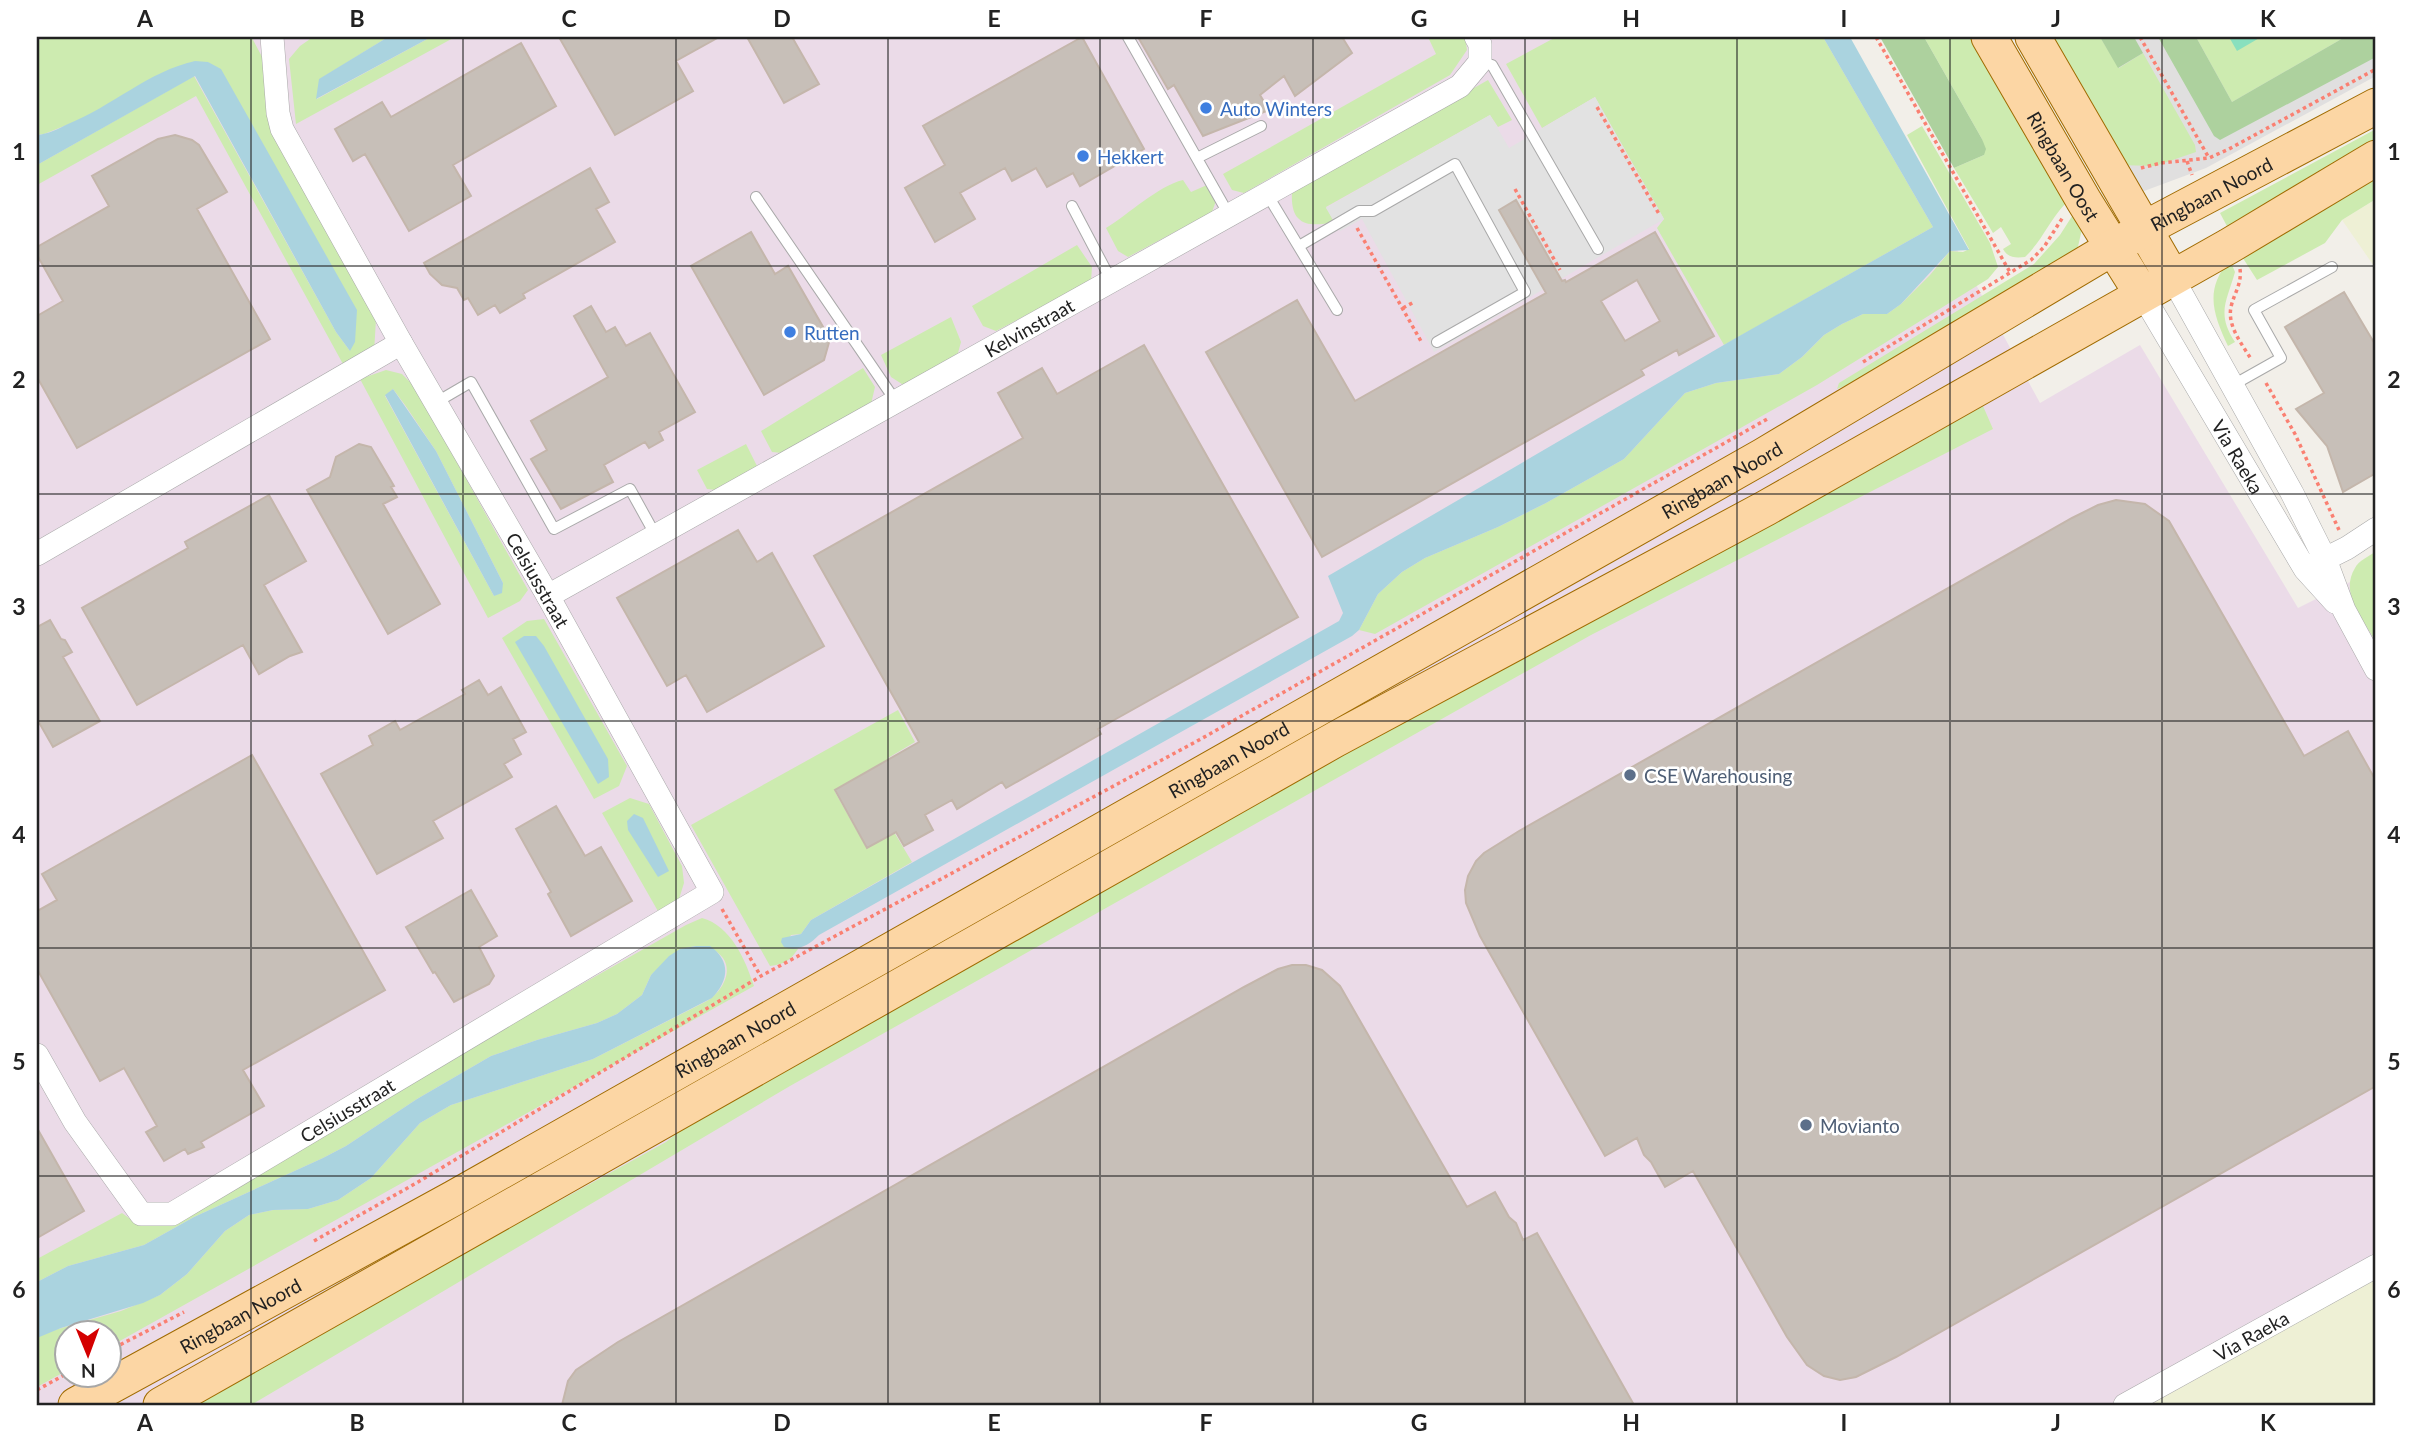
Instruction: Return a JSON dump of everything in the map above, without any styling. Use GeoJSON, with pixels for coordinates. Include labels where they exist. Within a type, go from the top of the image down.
{"type":"FeatureCollection","features":[{"type":"Feature","properties":{"kind":"main road","name":"Ringbaan Oost"},"geometry":{"type":"LineString","coordinates":[[1989,37],[2084,201],[2142,294]]}},
{"type":"Feature","properties":{"kind":"main road","name":"Ringbaan Oost"},"geometry":{"type":"LineString","coordinates":[[2034,37],[2172,277]]}},
{"type":"Feature","properties":{"kind":"main road","name":"Ringbaan Noord"},"geometry":{"type":"LineString","coordinates":[[76,1405],[466,1191],[1763,457],[2144,229],[2376,106]]}},
{"type":"Feature","properties":{"kind":"main road","name":"Ringbaan Noord"},"geometry":{"type":"LineString","coordinates":[[161,1405],[1336,739],[1500,649],[1708,541],[2229,246],[2376,158]]}},
{"type":"Feature","properties":{"kind":"street","name":"Celsiusstraat"},"geometry":{"type":"LineString","coordinates":[[37,1055],[75,1122],[141,1214],[172,1214],[712,892],[548,596],[435,403],[282,130],[278,113],[272,37]]}},
{"type":"Feature","properties":{"kind":"street"},"geometry":{"type":"LineString","coordinates":[[1476,37],[1480,44],[1480,62]]}},
{"type":"Feature","properties":{"kind":"street","name":"Kelvinstraat"},"geometry":{"type":"LineString","coordinates":[[548,596],[1460,86],[1480,62]]}},
{"type":"Feature","properties":{"kind":"street","name":"Via Raeka"},"geometry":{"type":"LineString","coordinates":[[2172,277],[2292,493],[2315,564]]}},
{"type":"Feature","properties":{"kind":"street","name":"Via Raeka"},"geometry":{"type":"LineString","coordinates":[[2142,294],[2344,610],[2376,669]]}},
{"type":"Feature","properties":{"kind":"street"},"geometry":{"type":"LineString","coordinates":[[37,554],[401,343]]}},
{"type":"Feature","properties":{"kind":"street"},"geometry":{"type":"LineString","coordinates":[[2315,564],[2376,529]]}},
{"type":"Feature","properties":{"kind":"street","name":"Via Raeka"},"geometry":{"type":"LineString","coordinates":[[2125,1405],[2376,1266]]}},
{"type":"Feature","properties":{"kind":"lane"},"geometry":{"type":"LineString","coordinates":[[1128,37],[1229,215]]}},
{"type":"Feature","properties":{"kind":"lane"},"geometry":{"type":"LineString","coordinates":[[1480,62],[1492,65],[1598,248]]}},
{"type":"Feature","properties":{"kind":"lane"},"geometry":{"type":"LineString","coordinates":[[1197,158],[1261,126]]}},
{"type":"Feature","properties":{"kind":"lane"},"geometry":{"type":"LineString","coordinates":[[1299,246],[1359,211],[1373,211],[1455,164],[1525,292],[1437,342]]}},
{"type":"Feature","properties":{"kind":"lane"},"geometry":{"type":"LineString","coordinates":[[1267,194],[1336,310]]}},
{"type":"Feature","properties":{"kind":"lane"},"geometry":{"type":"LineString","coordinates":[[756,197],[897,402]]}},
{"type":"Feature","properties":{"kind":"lane"},"geometry":{"type":"LineString","coordinates":[[1072,206],[1112,282]]}},
{"type":"Feature","properties":{"kind":"lane"},"geometry":{"type":"LineString","coordinates":[[2233,385],[2281,358],[2254,310],[2332,267]]}},
{"type":"Feature","properties":{"kind":"lane"},"geometry":{"type":"LineString","coordinates":[[435,403],[471,382],[554,529],[630,489],[656,536]]}},
{"type":"Feature","properties":{"kind":"path"},"geometry":{"type":"LineString","coordinates":[[1876,37],[2011,274]]}},
{"type":"Feature","properties":{"kind":"path"},"geometry":{"type":"LineString","coordinates":[[2140,37],[2209,158]]}},
{"type":"Feature","properties":{"kind":"path","name":"Ringbaan Noord"},"geometry":{"type":"LineString","coordinates":[[2116,182],[2146,166],[2209,158],[2376,69]]}},
{"type":"Feature","properties":{"kind":"path"},"geometry":{"type":"LineString","coordinates":[[1597,107],[1659,214]]}},
{"type":"Feature","properties":{"kind":"path"},"geometry":{"type":"LineString","coordinates":[[1515,189],[1560,271]]}},
{"type":"Feature","properties":{"kind":"path"},"geometry":{"type":"LineString","coordinates":[[1855,367],[2011,274],[2038,254],[2061,219],[2070,209],[2084,201]]}},
{"type":"Feature","properties":{"kind":"path"},"geometry":{"type":"LineString","coordinates":[[1350,216],[1425,349],[1437,342]]}},
{"type":"Feature","properties":{"kind":"path"},"geometry":{"type":"LineString","coordinates":[[1403,308],[1414,302]]}},
{"type":"Feature","properties":{"kind":"path","name":"Ringbaan Noord"},"geometry":{"type":"LineString","coordinates":[[313,1242],[761,976],[1199,740],[1772,417]]}},
{"type":"Feature","properties":{"kind":"path"},"geometry":{"type":"LineString","coordinates":[[712,892],[761,976]]}},
{"type":"Feature","properties":{"kind":"path","name":"Ringbaan Noord"},"geometry":{"type":"LineString","coordinates":[[122,1344],[185,1312]]}},
{"type":"Feature","properties":{"kind":"shaded area"},"geometry":{"type":"Polygon","coordinates":[[[37,37],[1842,37],[2040,403],[2140,345],[2298,608],[2360,577],[2376,606],[2376,1292],[2172,1405],[37,1405],[37,37]]]}},
{"type":"Feature","properties":{"kind":"shaded area"},"geometry":{"type":"Polygon","coordinates":[[[2055,37],[2376,37],[2376,76],[2206,168],[2136,194],[2055,37]]]}},
{"type":"Feature","properties":{"kind":"shaded area"},"geometry":{"type":"Polygon","coordinates":[[[1595,97],[1664,219],[1561,279],[1516,200],[1544,289],[1434,352],[1362,219],[1340,231],[1326,208],[1490,115],[1509,148],[1595,97]]]}},
{"type":"Feature","properties":{"kind":"green space"},"geometry":{"type":"Polygon","coordinates":[[[50,37],[252,38],[268,68],[376,319],[374,353],[349,375],[196,96],[37,185],[37,165],[194,76],[336,332],[350,351],[208,62],[82,119],[37,135],[37,41],[50,37]]]}},
{"type":"Feature","properties":{"kind":"green space"},"geometry":{"type":"Polygon","coordinates":[[[313,37],[388,37],[320,79],[317,99],[431,37],[455,37],[296,124],[289,59],[300,46],[313,37]]]}},
{"type":"Feature","properties":{"kind":"green space"},"geometry":{"type":"Polygon","coordinates":[[[1428,37],[1465,37],[1467,50],[1450,75],[1244,193],[1232,190],[1223,174],[1436,54],[1428,37]]]}},
{"type":"Feature","properties":{"kind":"green space"},"geometry":{"type":"Polygon","coordinates":[[[1556,37],[1823,37],[1933,227],[1724,345],[1657,228],[1664,219],[1595,97],[1542,128],[1506,64],[1556,37]]]}},
{"type":"Feature","properties":{"kind":"green space"},"geometry":{"type":"Polygon","coordinates":[[[1880,37],[1924,37],[1982,139],[1986,149],[1984,155],[1954,168],[1880,37]]]}},
{"type":"Feature","properties":{"kind":"green space"},"geometry":{"type":"Polygon","coordinates":[[[1924,37],[1971,37],[2065,204],[2025,257],[2012,257],[2005,252],[2003,249],[2011,244],[2001,227],[1993,233],[1954,168],[1984,155],[1982,139],[1924,37]]]}},
{"type":"Feature","properties":{"kind":"green space"},"geometry":{"type":"Polygon","coordinates":[[[2041,37],[2100,37],[2119,68],[2143,53],[2195,145],[2196,152],[2155,166],[2118,165],[2041,37]]]}},
{"type":"Feature","properties":{"kind":"green space"},"geometry":{"type":"Polygon","coordinates":[[[2100,37],[2134,37],[2143,53],[2118,68],[2100,37]]]}},
{"type":"Feature","properties":{"kind":"green space"},"geometry":{"type":"Polygon","coordinates":[[[2158,37],[2196,37],[2232,102],[2345,37],[2376,37],[2376,57],[2220,140],[2214,136],[2158,37]]]}},
{"type":"Feature","properties":{"kind":"green space"},"geometry":{"type":"Polygon","coordinates":[[[2196,37],[2345,37],[2232,102],[2196,37]]]}},
{"type":"Feature","properties":{"kind":"green space"},"geometry":{"type":"Polygon","coordinates":[[[2229,37],[2261,37],[2237,51],[2229,37]]]}},
{"type":"Feature","properties":{"kind":"green space"},"geometry":{"type":"Polygon","coordinates":[[[1488,80],[1512,120],[1498,127],[1490,115],[1326,207],[1334,222],[1308,224],[1297,217],[1292,203],[1292,192],[1488,80]]]}},
{"type":"Feature","properties":{"kind":"green space"},"geometry":{"type":"Polygon","coordinates":[[[1922,126],[1990,243],[1998,267],[1988,279],[1817,385],[1375,634],[1359,630],[1378,594],[1402,572],[1425,558],[1546,503],[1624,459],[1685,393],[1716,383],[1779,374],[1802,357],[1824,335],[1842,324],[1863,314],[1887,314],[1930,275],[1950,251],[1963,252],[1969,249],[1907,135],[1922,126]]]}},
{"type":"Feature","properties":{"kind":"green space"},"geometry":{"type":"Polygon","coordinates":[[[2376,129],[2376,142],[2229,230],[2220,213],[2376,129]]]}},
{"type":"Feature","properties":{"kind":"green space"},"geometry":{"type":"Polygon","coordinates":[[[2376,167],[2376,199],[2342,220],[2325,243],[2257,280],[2239,252],[2376,167]]]}},
{"type":"Feature","properties":{"kind":"green space"},"geometry":{"type":"Polygon","coordinates":[[[1183,180],[1191,192],[1207,185],[1217,198],[1212,212],[1128,257],[1118,251],[1106,228],[1154,194],[1183,180]]]}},
{"type":"Feature","properties":{"kind":"green space"},"geometry":{"type":"Polygon","coordinates":[[[2376,199],[2376,269],[2342,220],[2376,199]]]}},
{"type":"Feature","properties":{"kind":"green space"},"geometry":{"type":"Polygon","coordinates":[[[2076,210],[2082,229],[2077,251],[1878,373],[1837,389],[1839,383],[2034,264],[2060,235],[2076,210]]]}},
{"type":"Feature","properties":{"kind":"green space"},"geometry":{"type":"Polygon","coordinates":[[[1077,245],[1092,267],[1091,281],[996,331],[983,326],[972,306],[1077,245]]]}},
{"type":"Feature","properties":{"kind":"green space"},"geometry":{"type":"Polygon","coordinates":[[[2230,260],[2235,272],[2226,299],[2225,315],[2229,332],[2235,342],[2228,346],[2215,312],[2214,292],[2222,271],[2230,260]]]}},
{"type":"Feature","properties":{"kind":"green space"},"geometry":{"type":"Polygon","coordinates":[[[951,317],[961,342],[958,353],[905,386],[891,377],[881,355],[951,317]]]}},
{"type":"Feature","properties":{"kind":"green space"},"geometry":{"type":"Polygon","coordinates":[[[863,368],[875,387],[871,404],[782,453],[772,452],[761,431],[863,368]]]}},
{"type":"Feature","properties":{"kind":"green space"},"geometry":{"type":"Polygon","coordinates":[[[386,370],[402,374],[415,387],[528,590],[520,601],[488,618],[360,379],[386,370]],[[393,389],[385,396],[494,596],[503,583],[436,451],[393,389]]]}},
{"type":"Feature","properties":{"kind":"green space"},"geometry":{"type":"Polygon","coordinates":[[[1983,406],[1993,429],[1591,635],[790,1086],[251,1405],[181,1405],[507,1220],[559,1201],[666,1142],[706,1110],[1359,745],[1443,702],[1507,658],[1756,527],[1837,489],[1983,406]]]}},
{"type":"Feature","properties":{"kind":"green space"},"geometry":{"type":"Polygon","coordinates":[[[746,444],[758,468],[716,490],[707,489],[697,470],[746,444]]]}},
{"type":"Feature","properties":{"kind":"green space"},"geometry":{"type":"Polygon","coordinates":[[[2376,551],[2376,642],[2355,606],[2350,587],[2357,565],[2376,551]]]}},
{"type":"Feature","properties":{"kind":"green space"},"geometry":{"type":"Polygon","coordinates":[[[544,619],[627,766],[619,786],[594,799],[502,638],[527,621],[544,619]]]}},
{"type":"Feature","properties":{"kind":"green space"},"geometry":{"type":"Polygon","coordinates":[[[898,710],[915,742],[888,758],[897,775],[864,775],[835,792],[866,847],[894,832],[912,862],[811,920],[801,934],[791,935],[784,947],[798,949],[792,956],[783,963],[770,966],[691,825],[898,710]]]}},
{"type":"Feature","properties":{"kind":"green space"},"geometry":{"type":"Polygon","coordinates":[[[630,798],[649,804],[682,866],[684,883],[679,899],[659,913],[602,813],[630,798]]]}},
{"type":"Feature","properties":{"kind":"green space"},"geometry":{"type":"Polygon","coordinates":[[[702,918],[721,928],[736,945],[754,986],[122,1340],[122,1320],[90,1320],[160,1295],[187,1274],[225,1231],[249,1215],[273,1210],[308,1209],[338,1200],[371,1178],[420,1123],[451,1105],[593,1059],[705,1002],[720,989],[726,977],[726,964],[722,956],[710,946],[680,949],[651,975],[642,995],[617,1014],[597,1023],[491,1056],[323,1158],[194,1217],[144,1245],[68,1266],[37,1282],[37,1259],[122,1213],[133,1221],[173,1216],[702,918]]]}},
{"type":"Feature","properties":{"kind":"green space"},"geometry":{"type":"Polygon","coordinates":[[[2376,1275],[2376,1405],[2150,1405],[2376,1275]]]}},
{"type":"Feature","properties":{"kind":"green space"},"geometry":{"type":"Polygon","coordinates":[[[52,1331],[52,1379],[37,1387],[37,1338],[52,1331]]]}},
{"type":"Feature","properties":{"kind":"water"},"geometry":{"type":"Polygon","coordinates":[[[388,37],[431,37],[316,99],[319,79],[388,37]]]}},
{"type":"Feature","properties":{"kind":"water"},"geometry":{"type":"Polygon","coordinates":[[[1823,37],[1850,37],[1969,250],[1950,251],[1901,304],[1887,314],[1863,314],[1842,324],[1824,335],[1802,357],[1779,374],[1716,383],[1685,393],[1624,459],[1546,503],[1425,558],[1402,572],[1378,594],[1359,630],[1352,636],[819,935],[807,945],[794,949],[784,947],[782,938],[801,934],[811,920],[1339,621],[1343,613],[1328,576],[1734,339],[1933,227],[1823,37]]]}},
{"type":"Feature","properties":{"kind":"water"},"geometry":{"type":"Polygon","coordinates":[[[195,61],[208,62],[221,69],[357,310],[355,342],[350,351],[336,332],[195,76],[37,165],[37,135],[84,117],[146,81],[195,61]]]}},
{"type":"Feature","properties":{"kind":"water"},"geometry":{"type":"Polygon","coordinates":[[[393,389],[436,451],[503,583],[502,593],[494,596],[385,395],[393,389]]]}},
{"type":"Feature","properties":{"kind":"water"},"geometry":{"type":"Polygon","coordinates":[[[524,636],[536,636],[544,646],[608,759],[609,777],[598,784],[515,642],[524,636]]]}},
{"type":"Feature","properties":{"kind":"water"},"geometry":{"type":"Polygon","coordinates":[[[634,814],[643,818],[669,871],[658,877],[628,830],[627,821],[634,814]]]}},
{"type":"Feature","properties":{"kind":"water"},"geometry":{"type":"Polygon","coordinates":[[[710,946],[722,958],[724,978],[712,998],[593,1059],[451,1105],[420,1123],[371,1178],[338,1200],[308,1209],[273,1210],[249,1215],[225,1231],[187,1274],[160,1295],[87,1320],[52,1320],[52,1332],[37,1338],[37,1282],[68,1266],[144,1245],[194,1217],[323,1158],[491,1056],[597,1023],[617,1014],[642,995],[651,975],[669,956],[680,949],[710,946]]]}},
{"type":"Feature","properties":{"kind":"building"},"geometry":{"type":"Polygon","coordinates":[[[559,37],[719,37],[676,61],[693,91],[615,135],[559,37]]]}},
{"type":"Feature","properties":{"kind":"building"},"geometry":{"type":"Polygon","coordinates":[[[747,37],[792,37],[819,84],[784,103],[747,37]]]}},
{"type":"Feature","properties":{"kind":"building"},"geometry":{"type":"Polygon","coordinates":[[[1082,37],[1144,149],[1080,186],[1073,173],[1047,187],[1036,168],[1012,181],[1005,168],[960,193],[975,219],[935,242],[905,188],[945,165],[923,126],[1082,37]]]}},
{"type":"Feature","properties":{"kind":"building"},"geometry":{"type":"Polygon","coordinates":[[[1138,37],[1342,37],[1352,53],[1295,96],[1284,76],[1260,95],[1269,110],[1203,136],[1174,85],[1168,89],[1138,37]]]}},
{"type":"Feature","properties":{"kind":"building"},"geometry":{"type":"Polygon","coordinates":[[[521,43],[556,106],[453,165],[471,196],[409,231],[365,154],[353,161],[335,129],[382,102],[391,117],[521,43]]]}},
{"type":"Feature","properties":{"kind":"building"},"geometry":{"type":"Polygon","coordinates":[[[175,135],[199,145],[227,192],[197,209],[270,339],[77,448],[37,377],[37,316],[63,301],[37,255],[37,247],[109,206],[92,176],[158,139],[175,135]]]}},
{"type":"Feature","properties":{"kind":"building"},"geometry":{"type":"Polygon","coordinates":[[[590,168],[609,202],[596,209],[615,242],[523,294],[525,298],[500,313],[495,305],[478,315],[468,298],[464,300],[457,288],[442,285],[430,274],[424,263],[590,168]]]}},
{"type":"Feature","properties":{"kind":"building"},"geometry":{"type":"Polygon","coordinates":[[[1516,200],[1562,281],[1566,282],[1655,232],[1714,336],[1679,355],[1677,350],[1641,370],[1644,375],[1322,557],[1206,352],[1297,300],[1355,401],[1546,293],[1499,210],[1516,200]],[[1637,280],[1601,301],[1625,341],[1660,321],[1637,280]]]}},
{"type":"Feature","properties":{"kind":"building"},"geometry":{"type":"Polygon","coordinates":[[[751,232],[775,274],[788,266],[830,339],[824,360],[764,395],[691,266],[751,232]]]}},
{"type":"Feature","properties":{"kind":"building"},"geometry":{"type":"Polygon","coordinates":[[[2344,292],[2376,346],[2376,473],[2343,492],[2327,446],[2296,409],[2324,393],[2285,327],[2344,292]]]}},
{"type":"Feature","properties":{"kind":"building"},"geometry":{"type":"Polygon","coordinates":[[[591,306],[606,332],[615,327],[626,346],[650,333],[695,412],[659,432],[663,440],[649,448],[645,442],[604,465],[613,482],[561,509],[531,459],[547,450],[531,421],[608,377],[574,316],[591,306]]]}},
{"type":"Feature","properties":{"kind":"building"},"geometry":{"type":"Polygon","coordinates":[[[1144,345],[1298,617],[1098,729],[1101,734],[1006,788],[1002,782],[957,809],[952,800],[925,815],[933,830],[904,846],[896,832],[867,848],[835,790],[919,742],[814,556],[1023,438],[998,393],[1042,368],[1057,394],[1144,345]]]}},
{"type":"Feature","properties":{"kind":"building"},"geometry":{"type":"Polygon","coordinates":[[[359,444],[371,447],[394,486],[391,487],[397,497],[383,504],[440,604],[388,634],[307,490],[330,477],[336,457],[359,444]]]}},
{"type":"Feature","properties":{"kind":"building"},"geometry":{"type":"Polygon","coordinates":[[[269,495],[306,561],[264,585],[302,652],[259,674],[243,645],[137,705],[82,608],[188,548],[185,542],[269,495]]]}},
{"type":"Feature","properties":{"kind":"building"},"geometry":{"type":"Polygon","coordinates":[[[2116,500],[2145,504],[2169,521],[2304,756],[2348,731],[2376,781],[2376,1086],[1896,1357],[1856,1377],[1840,1380],[1824,1376],[1807,1365],[1787,1337],[1693,1171],[1665,1187],[1644,1155],[1637,1138],[1605,1156],[1480,936],[1466,903],[1468,876],[1484,853],[1519,831],[2072,518],[2098,505],[2116,500]]]}},
{"type":"Feature","properties":{"kind":"building"},"geometry":{"type":"Polygon","coordinates":[[[738,530],[757,562],[772,553],[824,646],[707,712],[686,675],[667,686],[617,598],[738,530]]]}},
{"type":"Feature","properties":{"kind":"building"},"geometry":{"type":"Polygon","coordinates":[[[50,620],[72,652],[63,657],[100,721],[53,747],[37,719],[37,627],[50,620]]]}},
{"type":"Feature","properties":{"kind":"building"},"geometry":{"type":"Polygon","coordinates":[[[479,680],[488,695],[501,687],[526,732],[513,739],[521,754],[504,764],[512,777],[433,821],[443,838],[377,874],[321,774],[373,745],[369,736],[395,721],[400,730],[465,694],[462,690],[479,680]]]}},
{"type":"Feature","properties":{"kind":"building"},"geometry":{"type":"Polygon","coordinates":[[[252,755],[385,990],[243,1070],[264,1106],[201,1142],[204,1147],[188,1154],[185,1149],[164,1161],[146,1132],[157,1126],[124,1068],[100,1081],[37,969],[37,911],[57,900],[42,874],[252,755]]]}},
{"type":"Feature","properties":{"kind":"building"},"geometry":{"type":"Polygon","coordinates":[[[556,806],[585,856],[601,847],[632,901],[571,936],[548,894],[551,892],[516,829],[556,806]]]}},
{"type":"Feature","properties":{"kind":"building"},"geometry":{"type":"Polygon","coordinates":[[[471,890],[497,936],[479,947],[494,976],[489,984],[454,1002],[406,927],[471,890]]]}},
{"type":"Feature","properties":{"kind":"building"},"geometry":{"type":"Polygon","coordinates":[[[1306,965],[1322,970],[1340,986],[1467,1207],[1495,1192],[1509,1217],[1516,1223],[1523,1240],[1537,1233],[1634,1405],[562,1405],[568,1381],[576,1370],[618,1342],[1244,987],[1278,969],[1306,965]]]}},
{"type":"Feature","properties":{"kind":"building"},"geometry":{"type":"Polygon","coordinates":[[[37,1128],[84,1211],[37,1238],[37,1128]]]}},
{"type":"Feature","properties":{"kind":"place","name":"Auto Winters"},"geometry":{"type":"Point","coordinates":[1206,108]}},
{"type":"Feature","properties":{"kind":"place","name":"Hekkert"},"geometry":{"type":"Point","coordinates":[1083,156]}},
{"type":"Feature","properties":{"kind":"place","name":"Rutten"},"geometry":{"type":"Point","coordinates":[790,332]}},
{"type":"Feature","properties":{"kind":"place","name":"CSE Warehousing"},"geometry":{"type":"Point","coordinates":[1630,775]}},
{"type":"Feature","properties":{"kind":"place","name":"Movianto"},"geometry":{"type":"Point","coordinates":[1806,1125]}}]}
